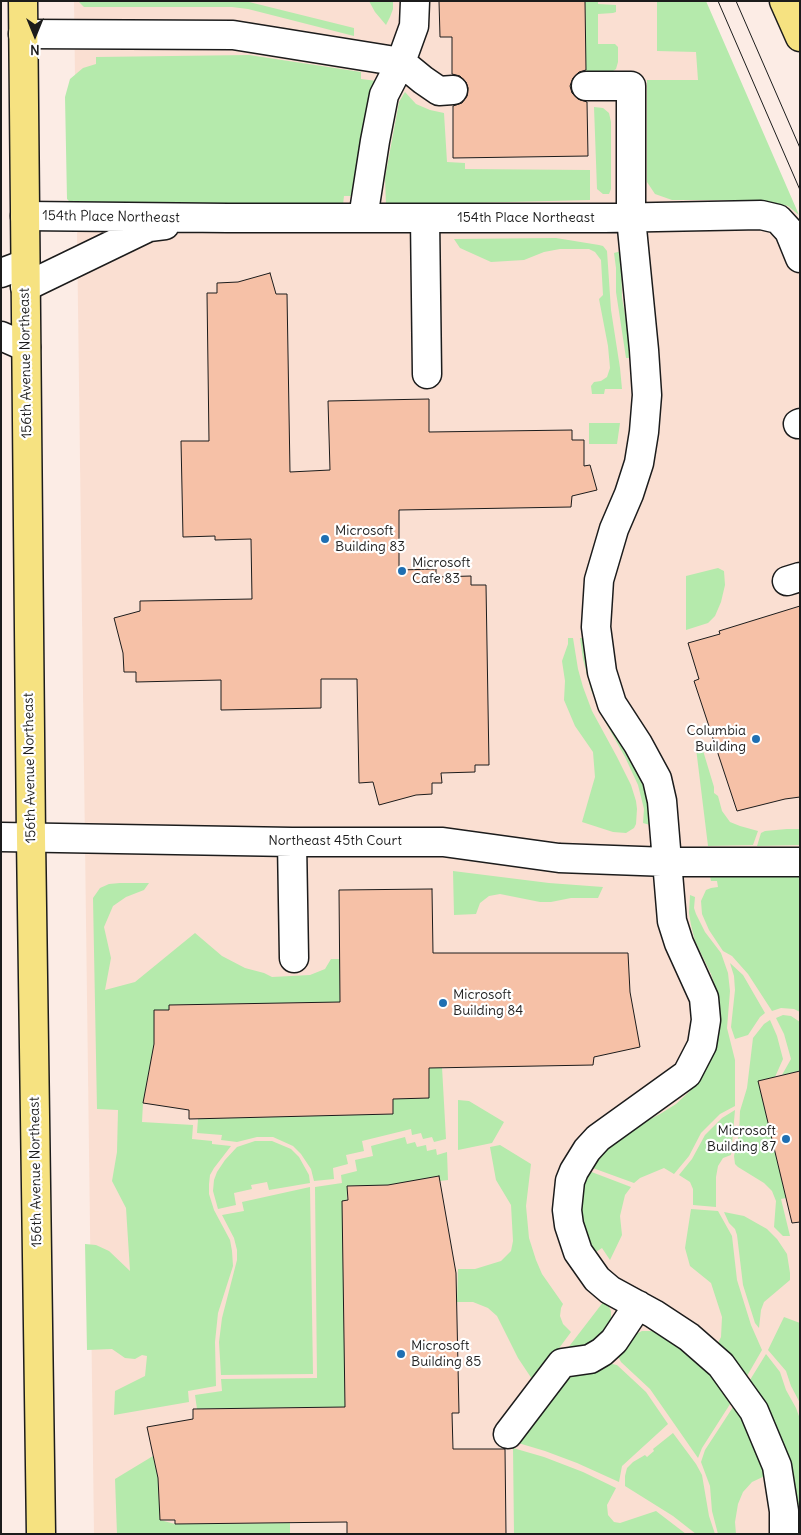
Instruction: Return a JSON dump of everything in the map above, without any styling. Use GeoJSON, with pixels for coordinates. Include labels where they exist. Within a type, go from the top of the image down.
{"type":"FeatureCollection","features":[{"type":"Feature","properties":{"kind":"main road","name":"156th Avenue Northeast"},"geometry":{"type":"LineString","coordinates":[[23,1],[24,216],[17,275],[26,348],[41,1534]]}},
{"type":"Feature","properties":{"kind":"main road"},"geometry":{"type":"LineString","coordinates":[[784,1],[800,37]]}},
{"type":"Feature","properties":{"kind":"street"},"geometry":{"type":"LineString","coordinates":[[362,218],[384,95],[401,62],[414,26],[415,1]]}},
{"type":"Feature","properties":{"kind":"street"},"geometry":{"type":"LineString","coordinates":[[23,34],[233,35],[401,62],[439,91],[452,90]]}},
{"type":"Feature","properties":{"kind":"street"},"geometry":{"type":"LineString","coordinates":[[586,86],[631,86],[630,218],[647,396],[639,463],[629,494],[614,529],[599,580],[596,627],[602,672],[612,704],[638,744],[657,779],[662,801],[672,921],[679,942],[704,998],[706,1020],[702,1045],[687,1074],[598,1138],[587,1150],[570,1181],[568,1201],[569,1225],[578,1252],[597,1279],[610,1290],[689,1337],[721,1364],[754,1411],[778,1466],[784,1511],[784,1534]]}},
{"type":"Feature","properties":{"kind":"street","name":"154th Place Northeast"},"geometry":{"type":"LineString","coordinates":[[24,216],[630,218],[761,215],[778,219],[789,231],[800,258]]}},
{"type":"Feature","properties":{"kind":"street","name":"154th Place Northeast"},"geometry":{"type":"LineString","coordinates":[[17,275],[149,227],[228,218]]}},
{"type":"Feature","properties":{"kind":"street"},"geometry":{"type":"LineString","coordinates":[[425,218],[427,374]]}},
{"type":"Feature","properties":{"kind":"street"},"geometry":{"type":"LineString","coordinates":[[1,336],[26,348]]}},
{"type":"Feature","properties":{"kind":"street","name":"Northeast 45th Court"},"geometry":{"type":"LineString","coordinates":[[1,837],[292,842],[443,842],[559,858],[668,862]]}},
{"type":"Feature","properties":{"kind":"street"},"geometry":{"type":"LineString","coordinates":[[292,842],[294,958]]}},
{"type":"Feature","properties":{"kind":"street"},"geometry":{"type":"LineString","coordinates":[[668,862],[800,862]]}},
{"type":"Feature","properties":{"kind":"street"},"geometry":{"type":"LineString","coordinates":[[508,1434],[562,1363],[590,1359],[602,1352],[614,1341],[638,1305]]}},
{"type":"Feature","properties":{"kind":"shaded area"},"geometry":{"type":"Polygon","coordinates":[[[74,1],[705,1],[800,221],[800,1534],[94,1534],[74,1]]]}},
{"type":"Feature","properties":{"kind":"green space"},"geometry":{"type":"Polygon","coordinates":[[[78,1],[245,1],[354,28],[354,36],[248,9],[232,7],[84,7],[78,1]]]}},
{"type":"Feature","properties":{"kind":"green space"},"geometry":{"type":"Polygon","coordinates":[[[369,1],[393,1],[393,9],[386,25],[375,12],[369,1]]]}},
{"type":"Feature","properties":{"kind":"green space"},"geometry":{"type":"Polygon","coordinates":[[[585,1],[598,1],[598,4],[616,5],[616,12],[598,14],[598,44],[615,44],[618,47],[618,62],[616,69],[613,71],[586,71],[585,1]]]}},
{"type":"Feature","properties":{"kind":"green space"},"geometry":{"type":"Polygon","coordinates":[[[657,1],[706,1],[799,215],[788,206],[759,200],[672,200],[655,194],[647,182],[647,80],[698,80],[696,52],[657,51],[657,1]]]}},
{"type":"Feature","properties":{"kind":"green space"},"geometry":{"type":"Polygon","coordinates":[[[249,55],[361,72],[361,79],[377,81],[353,196],[344,196],[343,205],[72,204],[67,199],[65,97],[70,79],[83,68],[96,64],[96,57],[249,55]]]}},
{"type":"Feature","properties":{"kind":"green space"},"geometry":{"type":"Polygon","coordinates":[[[405,92],[416,104],[444,113],[447,162],[465,163],[465,169],[590,170],[590,200],[386,205],[385,178],[399,102],[405,92]]]}},
{"type":"Feature","properties":{"kind":"green space"},"geometry":{"type":"Polygon","coordinates":[[[594,107],[603,108],[609,113],[611,122],[611,189],[609,194],[603,194],[597,189],[594,107]]]}},
{"type":"Feature","properties":{"kind":"green space"},"geometry":{"type":"Polygon","coordinates":[[[556,238],[603,246],[607,251],[611,310],[622,389],[605,389],[604,394],[592,394],[591,386],[594,382],[601,381],[607,377],[610,368],[599,299],[603,295],[601,260],[595,252],[589,249],[560,249],[544,252],[524,260],[491,262],[460,248],[454,239],[556,238]]]}},
{"type":"Feature","properties":{"kind":"green space"},"geometry":{"type":"Polygon","coordinates":[[[621,251],[622,298],[630,341],[631,358],[626,358],[616,292],[614,253],[621,251]]]}},
{"type":"Feature","properties":{"kind":"green space"},"geometry":{"type":"Polygon","coordinates":[[[589,423],[620,423],[617,444],[589,444],[589,423]]]}},
{"type":"Feature","properties":{"kind":"green space"},"geometry":{"type":"Polygon","coordinates":[[[718,568],[724,571],[725,585],[715,616],[708,623],[686,630],[686,576],[718,568]]]}},
{"type":"Feature","properties":{"kind":"green space"},"geometry":{"type":"Polygon","coordinates":[[[568,638],[573,638],[578,669],[592,711],[631,785],[636,801],[636,824],[634,828],[626,833],[613,832],[582,822],[595,777],[593,752],[575,726],[564,700],[565,681],[562,661],[568,644],[568,638]]]}},
{"type":"Feature","properties":{"kind":"green space"},"geometry":{"type":"Polygon","coordinates":[[[580,638],[586,638],[640,776],[649,805],[650,825],[643,823],[644,809],[638,785],[603,718],[591,690],[580,638]]]}},
{"type":"Feature","properties":{"kind":"green space"},"geometry":{"type":"Polygon","coordinates":[[[698,739],[714,787],[714,793],[718,796],[722,811],[730,822],[758,831],[753,845],[708,846],[695,740],[698,739]]]}},
{"type":"Feature","properties":{"kind":"green space"},"geometry":{"type":"Polygon","coordinates":[[[800,829],[800,845],[757,846],[761,833],[800,829]]]}},
{"type":"Feature","properties":{"kind":"green space"},"geometry":{"type":"Polygon","coordinates":[[[453,871],[549,883],[603,887],[598,898],[571,898],[551,902],[540,902],[500,894],[489,896],[480,903],[476,914],[454,915],[453,871]]]}},
{"type":"Feature","properties":{"kind":"green space"},"geometry":{"type":"Polygon","coordinates":[[[800,874],[800,1012],[794,1009],[781,1008],[772,1011],[748,974],[732,956],[723,951],[709,930],[702,914],[701,901],[706,890],[718,887],[717,881],[711,881],[710,876],[800,874]]]}},
{"type":"Feature","properties":{"kind":"green space"},"geometry":{"type":"Polygon","coordinates":[[[149,883],[144,890],[126,897],[113,906],[104,927],[111,958],[105,990],[135,982],[195,933],[222,956],[245,968],[272,977],[310,975],[325,969],[331,959],[340,959],[340,1002],[169,1005],[169,1010],[154,1010],[154,1044],[143,1103],[142,1122],[193,1125],[192,1139],[212,1141],[212,1144],[231,1146],[210,1175],[209,1194],[214,1210],[230,1240],[233,1266],[218,1313],[215,1342],[216,1386],[188,1391],[189,1402],[114,1415],[115,1391],[145,1376],[147,1356],[142,1355],[135,1359],[125,1358],[112,1349],[87,1350],[85,1244],[96,1245],[109,1251],[130,1271],[126,1208],[112,1181],[117,1152],[118,1110],[97,1109],[93,898],[100,888],[109,884],[149,883]]]}},
{"type":"Feature","properties":{"kind":"green space"},"geometry":{"type":"Polygon","coordinates":[[[690,895],[695,897],[694,908],[696,914],[705,932],[721,953],[728,973],[730,991],[727,1028],[735,1060],[735,1106],[720,1114],[701,1133],[689,1156],[674,1174],[664,1168],[640,1178],[634,1183],[590,1167],[618,1136],[676,1104],[690,1091],[707,1065],[712,1053],[719,1022],[716,989],[695,941],[691,925],[689,913],[690,895]]]}},
{"type":"Feature","properties":{"kind":"green space"},"geometry":{"type":"Polygon","coordinates":[[[730,963],[743,975],[765,1013],[760,1017],[748,1035],[735,1039],[731,1027],[735,990],[734,976],[730,963]]]}},
{"type":"Feature","properties":{"kind":"green space"},"geometry":{"type":"Polygon","coordinates":[[[783,1015],[791,1016],[800,1022],[800,1071],[782,1075],[791,1059],[784,1034],[776,1018],[783,1015]]]}},
{"type":"Feature","properties":{"kind":"green space"},"geometry":{"type":"Polygon","coordinates":[[[770,1020],[777,1036],[783,1059],[775,1077],[758,1081],[786,1198],[781,1199],[790,1236],[783,1236],[774,1227],[776,1201],[772,1191],[764,1183],[738,1167],[735,1164],[734,1156],[739,1135],[740,1111],[747,1088],[753,1038],[764,1024],[770,1020]]]}},
{"type":"Feature","properties":{"kind":"green space"},"geometry":{"type":"Polygon","coordinates":[[[429,1067],[442,1067],[446,1139],[434,1142],[432,1137],[423,1139],[421,1133],[412,1135],[411,1129],[362,1141],[364,1151],[346,1155],[348,1164],[333,1168],[334,1179],[314,1181],[311,1169],[301,1154],[293,1146],[273,1137],[257,1137],[237,1142],[221,1140],[222,1135],[197,1133],[198,1119],[393,1114],[393,1099],[429,1098],[429,1067]]]}},
{"type":"Feature","properties":{"kind":"green space"},"geometry":{"type":"Polygon","coordinates":[[[458,1100],[469,1101],[504,1122],[492,1143],[458,1150],[458,1100]]]}},
{"type":"Feature","properties":{"kind":"green space"},"geometry":{"type":"Polygon","coordinates":[[[735,1110],[731,1155],[723,1158],[718,1166],[716,1207],[693,1205],[693,1189],[690,1182],[679,1175],[692,1159],[705,1135],[722,1118],[735,1110]]]}},
{"type":"Feature","properties":{"kind":"green space"},"geometry":{"type":"Polygon","coordinates":[[[405,1137],[407,1144],[415,1142],[417,1147],[426,1145],[427,1151],[436,1149],[437,1155],[447,1152],[448,1180],[440,1181],[439,1176],[388,1185],[347,1186],[345,1407],[197,1409],[195,1395],[222,1391],[221,1379],[317,1378],[315,1187],[342,1183],[341,1175],[357,1171],[355,1160],[373,1156],[371,1146],[405,1137]]]}},
{"type":"Feature","properties":{"kind":"green space"},"geometry":{"type":"Polygon","coordinates":[[[255,1141],[272,1141],[291,1149],[299,1157],[309,1175],[310,1183],[269,1190],[267,1182],[251,1185],[252,1189],[234,1193],[236,1205],[218,1209],[213,1191],[217,1172],[237,1147],[255,1141]]]}},
{"type":"Feature","properties":{"kind":"green space"},"geometry":{"type":"Polygon","coordinates":[[[500,1145],[531,1164],[526,1206],[529,1238],[542,1274],[563,1304],[560,1316],[563,1324],[571,1332],[534,1382],[518,1358],[497,1316],[488,1308],[473,1302],[457,1302],[458,1269],[475,1269],[501,1261],[511,1251],[513,1241],[511,1205],[496,1180],[490,1147],[500,1145]]]}},
{"type":"Feature","properties":{"kind":"green space"},"geometry":{"type":"Polygon","coordinates":[[[589,1171],[631,1187],[625,1195],[620,1216],[622,1235],[610,1260],[602,1248],[596,1252],[586,1237],[581,1208],[582,1189],[589,1171]]]}},
{"type":"Feature","properties":{"kind":"green space"},"geometry":{"type":"Polygon","coordinates":[[[310,1187],[313,1374],[221,1375],[219,1342],[222,1318],[237,1260],[234,1238],[222,1215],[244,1211],[242,1202],[310,1187]]]}},
{"type":"Feature","properties":{"kind":"green space"},"geometry":{"type":"Polygon","coordinates":[[[691,1209],[718,1211],[732,1236],[737,1280],[751,1325],[762,1350],[747,1376],[736,1361],[718,1343],[721,1337],[722,1317],[711,1283],[690,1266],[685,1248],[691,1209]]]}},
{"type":"Feature","properties":{"kind":"green space"},"geometry":{"type":"Polygon","coordinates":[[[724,1212],[744,1216],[767,1229],[777,1239],[787,1254],[790,1280],[764,1302],[759,1328],[755,1323],[743,1285],[737,1235],[724,1212]]]}},
{"type":"Feature","properties":{"kind":"green space"},"geometry":{"type":"Polygon","coordinates":[[[604,1301],[611,1311],[611,1319],[610,1325],[599,1343],[564,1353],[604,1301]]]}},
{"type":"Feature","properties":{"kind":"green space"},"geometry":{"type":"Polygon","coordinates":[[[784,1317],[800,1323],[800,1403],[786,1371],[768,1350],[784,1317]]]}},
{"type":"Feature","properties":{"kind":"green space"},"geometry":{"type":"Polygon","coordinates":[[[642,1331],[659,1333],[688,1352],[714,1377],[732,1401],[702,1448],[698,1458],[650,1389],[621,1362],[618,1356],[629,1340],[642,1331]]]}},
{"type":"Feature","properties":{"kind":"green space"},"geometry":{"type":"Polygon","coordinates":[[[766,1354],[780,1372],[786,1390],[800,1419],[800,1526],[797,1497],[784,1446],[777,1427],[750,1380],[766,1354]]]}},
{"type":"Feature","properties":{"kind":"green space"},"geometry":{"type":"Polygon","coordinates":[[[610,1362],[617,1365],[646,1392],[668,1424],[622,1466],[619,1482],[577,1463],[515,1442],[569,1375],[610,1362]]]}},
{"type":"Feature","properties":{"kind":"green space"},"geometry":{"type":"Polygon","coordinates":[[[735,1404],[742,1415],[767,1475],[752,1482],[743,1492],[738,1504],[735,1522],[736,1534],[718,1534],[712,1511],[710,1486],[701,1462],[705,1450],[735,1404]]]}},
{"type":"Feature","properties":{"kind":"green space"},"geometry":{"type":"Polygon","coordinates":[[[673,1433],[702,1475],[709,1516],[715,1534],[696,1534],[673,1516],[625,1486],[627,1468],[645,1455],[647,1457],[654,1451],[653,1449],[673,1433]]]}},
{"type":"Feature","properties":{"kind":"green space"},"geometry":{"type":"Polygon","coordinates":[[[513,1448],[544,1457],[583,1472],[616,1488],[607,1505],[608,1515],[614,1522],[620,1523],[656,1511],[686,1534],[514,1534],[513,1448]]]}},
{"type":"Feature","properties":{"kind":"green space"},"geometry":{"type":"Polygon","coordinates":[[[153,1456],[158,1477],[160,1520],[175,1524],[290,1523],[290,1534],[117,1534],[115,1479],[153,1456]]]}},
{"type":"Feature","properties":{"kind":"building"},"geometry":{"type":"Polygon","coordinates":[[[439,1],[585,1],[586,70],[579,72],[573,78],[570,86],[572,93],[578,99],[587,102],[588,156],[453,158],[453,106],[462,103],[467,96],[468,88],[466,82],[460,76],[452,74],[452,37],[440,37],[439,1]]]}},
{"type":"Feature","properties":{"kind":"building","name":"Microsoft Building 83"},"geometry":{"type":"Polygon","coordinates":[[[270,273],[276,294],[287,294],[290,472],[330,470],[328,401],[429,399],[429,432],[572,430],[572,440],[584,440],[584,466],[590,465],[597,490],[572,496],[571,507],[399,510],[399,570],[436,569],[436,577],[471,576],[471,585],[486,585],[489,765],[475,765],[475,772],[441,773],[442,783],[432,783],[432,794],[416,795],[379,805],[373,782],[359,783],[357,679],[321,679],[321,708],[221,710],[221,680],[136,682],[136,672],[124,672],[123,653],[114,618],[140,611],[140,601],[252,599],[251,539],[215,540],[215,536],[183,537],[181,441],[209,441],[207,293],[217,293],[217,283],[238,282],[270,273]]]}},
{"type":"Feature","properties":{"kind":"building","name":"Columbia Building"},"geometry":{"type":"Polygon","coordinates":[[[800,606],[800,797],[737,811],[694,681],[699,679],[688,643],[720,634],[719,631],[800,606]]]}},
{"type":"Feature","properties":{"kind":"building","name":"Microsoft Building 84"},"geometry":{"type":"Polygon","coordinates":[[[432,889],[433,953],[628,953],[630,992],[640,1047],[594,1057],[593,1065],[429,1068],[429,1098],[393,1099],[393,1114],[189,1119],[189,1110],[143,1103],[154,1044],[154,1010],[169,1010],[169,1005],[340,1002],[339,890],[432,889]]]}},
{"type":"Feature","properties":{"kind":"building","name":"Microsoft Building 87"},"geometry":{"type":"Polygon","coordinates":[[[800,1071],[800,1222],[792,1223],[758,1081],[800,1071]]]}},
{"type":"Feature","properties":{"kind":"building","name":"Microsoft Building 85"},"geometry":{"type":"Polygon","coordinates":[[[439,1176],[456,1273],[459,1413],[452,1413],[453,1449],[505,1449],[506,1534],[347,1534],[347,1522],[175,1524],[175,1520],[160,1520],[158,1478],[147,1427],[193,1419],[193,1409],[345,1407],[342,1201],[348,1200],[347,1186],[388,1185],[439,1176]]]}},
{"type":"Feature","properties":{"kind":"tram line"},"geometry":{"type":"LineString","coordinates":[[718,1],[800,190]]}},
{"type":"Feature","properties":{"kind":"tram line"},"geometry":{"type":"LineString","coordinates":[[736,1],[800,148]]}},
{"type":"Feature","properties":{"kind":"place","name":"Microsoft Building 83"},"geometry":{"type":"Point","coordinates":[325,539]}},
{"type":"Feature","properties":{"kind":"place","name":"Microsoft Cafe 83"},"geometry":{"type":"Point","coordinates":[402,571]}},
{"type":"Feature","properties":{"kind":"place","name":"Columbia Building"},"geometry":{"type":"Point","coordinates":[756,739]}},
{"type":"Feature","properties":{"kind":"place","name":"Microsoft Building 84"},"geometry":{"type":"Point","coordinates":[443,1003]}},
{"type":"Feature","properties":{"kind":"place","name":"Microsoft Building 87"},"geometry":{"type":"Point","coordinates":[786,1139]}},
{"type":"Feature","properties":{"kind":"place","name":"Microsoft Building 85"},"geometry":{"type":"Point","coordinates":[401,1354]}}]}
